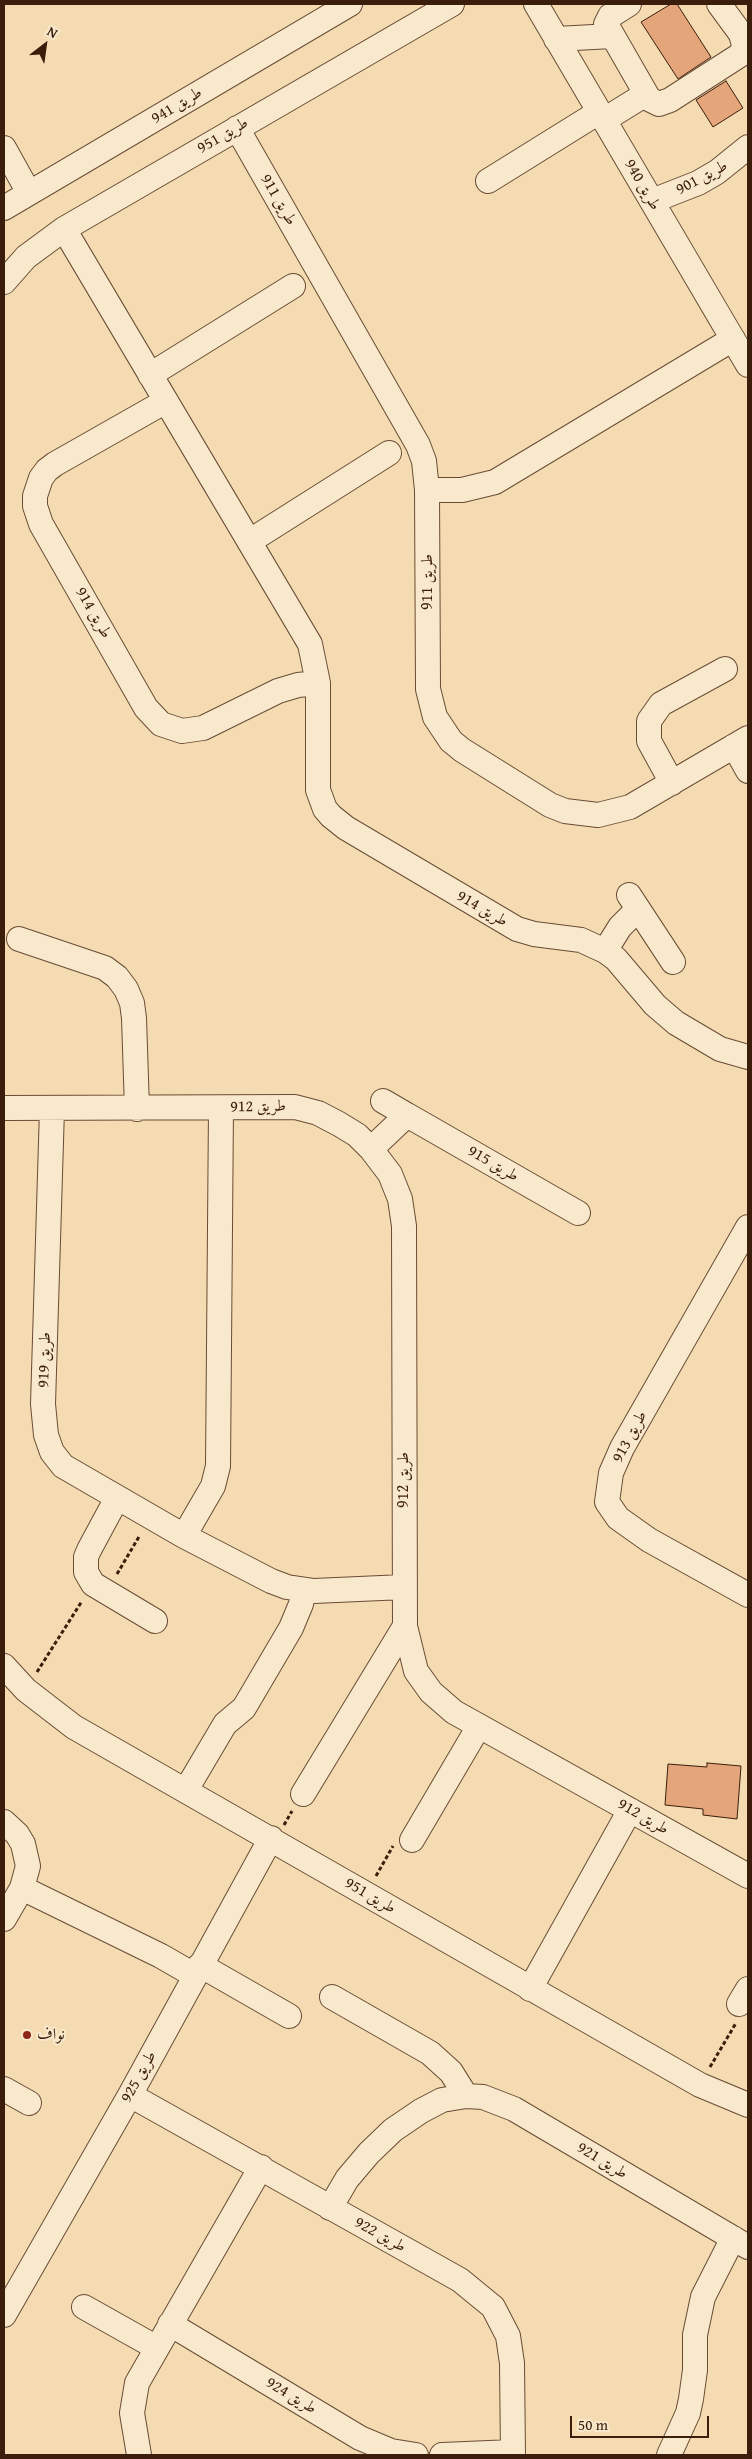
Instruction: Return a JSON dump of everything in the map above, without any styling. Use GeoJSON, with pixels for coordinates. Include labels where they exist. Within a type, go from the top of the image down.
{"type":"FeatureCollection","features":[{"type":"Feature","properties":{"kind":"street","name":"طريق 941"},"geometry":{"type":"LineString","coordinates":[[4,208],[350,4]]}},
{"type":"Feature","properties":{"kind":"street","name":"طريق 951"},"geometry":{"type":"LineString","coordinates":[[4,282],[26,257],[64,229],[452,4]]}},
{"type":"Feature","properties":{"kind":"street","name":"طريق 940"},"geometry":{"type":"LineString","coordinates":[[536,4],[748,365]]}},
{"type":"Feature","properties":{"kind":"street"},"geometry":{"type":"LineString","coordinates":[[629,4],[608,18],[606,24],[646,94],[654,102],[665,103],[740,55],[744,39],[719,4]]}},
{"type":"Feature","properties":{"kind":"street"},"geometry":{"type":"LineString","coordinates":[[556,39],[612,36]]}},
{"type":"Feature","properties":{"kind":"street"},"geometry":{"type":"LineString","coordinates":[[488,181],[602,116],[646,94]]}},
{"type":"Feature","properties":{"kind":"street","name":"طريق 911"},"geometry":{"type":"LineString","coordinates":[[237,128],[411,430],[424,461],[427,490],[428,689],[435,717],[451,741],[462,750],[550,805],[581,814],[598,815],[630,808],[741,742]]}},
{"type":"Feature","properties":{"kind":"street","name":"طريق 901"},"geometry":{"type":"LineString","coordinates":[[652,201],[704,180],[735,159],[748,147]]}},
{"type":"Feature","properties":{"kind":"street"},"geometry":{"type":"LineString","coordinates":[[4,148],[30,193]]}},
{"type":"Feature","properties":{"kind":"street","name":"طريق 914"},"geometry":{"type":"LineString","coordinates":[[64,229],[310,644],[318,683],[318,790],[325,808],[338,823],[517,929],[534,934],[581,940],[605,951],[616,959],[655,1006],[676,1024],[720,1049],[748,1057]]}},
{"type":"Feature","properties":{"kind":"street"},"geometry":{"type":"LineString","coordinates":[[150,375],[293,286]]}},
{"type":"Feature","properties":{"kind":"street"},"geometry":{"type":"LineString","coordinates":[[427,490],[462,490],[495,482],[733,339]]}},
{"type":"Feature","properties":{"kind":"street","name":"طريق 914"},"geometry":{"type":"LineString","coordinates":[[166,402],[47,470],[41,478],[35,496],[34,506],[41,524],[146,708],[161,724],[182,731],[203,728],[278,691],[318,683]]}},
{"type":"Feature","properties":{"kind":"street"},"geometry":{"type":"LineString","coordinates":[[250,541],[389,453]]}},
{"type":"Feature","properties":{"kind":"street"},"geometry":{"type":"LineString","coordinates":[[672,783],[649,741],[648,727],[652,714],[662,704],[725,669]]}},
{"type":"Feature","properties":{"kind":"street"},"geometry":{"type":"LineString","coordinates":[[741,742],[748,771]]}},
{"type":"Feature","properties":{"kind":"street"},"geometry":{"type":"LineString","coordinates":[[605,951],[633,902],[673,962]]}},
{"type":"Feature","properties":{"kind":"street"},"geometry":{"type":"LineString","coordinates":[[19,939],[105,968],[117,977],[126,989],[132,1003],[134,1018],[137,1109]]}},
{"type":"Feature","properties":{"kind":"street","name":"طريق 915"},"geometry":{"type":"LineString","coordinates":[[383,1101],[578,1213]]}},
{"type":"Feature","properties":{"kind":"street","name":"طريق 912"},"geometry":{"type":"LineString","coordinates":[[4,1108],[294,1107],[310,1111],[339,1124],[357,1135],[371,1149],[390,1174],[400,1199],[404,1226],[405,1626],[416,1671],[431,1692],[454,1712],[748,1876]]}},
{"type":"Feature","properties":{"kind":"street"},"geometry":{"type":"LineString","coordinates":[[184,1536],[213,1486],[218,1466],[221,1108]]}},
{"type":"Feature","properties":{"kind":"street","name":"طريق 919"},"geometry":{"type":"LineString","coordinates":[[52,1109],[43,1404],[46,1435],[52,1452],[63,1466],[117,1498],[184,1536],[271,1581],[304,1590],[404,1587]]}},
{"type":"Feature","properties":{"kind":"street"},"geometry":{"type":"LineString","coordinates":[[371,1149],[407,1115]]}},
{"type":"Feature","properties":{"kind":"street","name":"طريق 913"},"geometry":{"type":"LineString","coordinates":[[748,1227],[622,1448],[611,1473],[607,1502],[618,1518],[649,1540],[748,1595]]}},
{"type":"Feature","properties":{"kind":"street"},"geometry":{"type":"LineString","coordinates":[[117,1498],[86,1557],[86,1572],[100,1588],[156,1621]]}},
{"type":"Feature","properties":{"kind":"street"},"geometry":{"type":"LineString","coordinates":[[186,1790],[224,1724],[244,1708],[291,1628],[301,1604],[304,1590]]}},
{"type":"Feature","properties":{"kind":"street"},"geometry":{"type":"LineString","coordinates":[[303,1794],[405,1626]]}},
{"type":"Feature","properties":{"kind":"street","name":"طريق 951"},"geometry":{"type":"LineString","coordinates":[[4,1666],[26,1690],[74,1727],[273,1839],[530,1989],[700,2085],[748,2106]]}},
{"type":"Feature","properties":{"kind":"street"},"geometry":{"type":"LineString","coordinates":[[412,1840],[479,1726]]}},
{"type":"Feature","properties":{"kind":"street"},"geometry":{"type":"LineString","coordinates":[[530,1989],[630,1810]]}},
{"type":"Feature","properties":{"kind":"street"},"geometry":{"type":"LineString","coordinates":[[4,1822],[17,1834],[27,1854],[26,1877],[22,1888],[4,1918]]}},
{"type":"Feature","properties":{"kind":"street","name":"طريق 925"},"geometry":{"type":"LineString","coordinates":[[4,2315],[130,2094],[197,1970],[273,1839]]}},
{"type":"Feature","properties":{"kind":"street"},"geometry":{"type":"LineString","coordinates":[[22,1888],[161,1956],[197,1970],[289,2016]]}},
{"type":"Feature","properties":{"kind":"street"},"geometry":{"type":"LineString","coordinates":[[332,1997],[430,2053],[451,2072],[466,2096]]}},
{"type":"Feature","properties":{"kind":"street"},"geometry":{"type":"LineString","coordinates":[[4,2089],[29,2103]]}},
{"type":"Feature","properties":{"kind":"street","name":"طريق 922"},"geometry":{"type":"LineString","coordinates":[[130,2094],[460,2280],[493,2307],[508,2336],[512,2363],[513,2454]]}},
{"type":"Feature","properties":{"kind":"street","name":"طريق 921"},"geometry":{"type":"LineString","coordinates":[[330,2208],[347,2179],[369,2153],[393,2130],[431,2105],[454,2097],[466,2096],[499,2102],[514,2109],[741,2242],[703,2297],[695,2335],[696,2370],[691,2399],[684,2421],[669,2455]]}},
{"type":"Feature","properties":{"kind":"street"},"geometry":{"type":"LineString","coordinates":[[139,2455],[133,2429],[134,2398],[137,2383],[260,2168]]}},
{"type":"Feature","properties":{"kind":"street"},"geometry":{"type":"LineString","coordinates":[[84,2307],[157,2348]]}},
{"type":"Feature","properties":{"kind":"street","name":"طريق 924"},"geometry":{"type":"LineString","coordinates":[[170,2324],[360,2438],[391,2451],[416,2455]]}},
{"type":"Feature","properties":{"kind":"street"},"geometry":{"type":"LineString","coordinates":[[442,2455],[513,2454]]}},
{"type":"Feature","properties":{"kind":"path"},"geometry":{"type":"LineString","coordinates":[[26,1690],[151,1517]]}},
{"type":"Feature","properties":{"kind":"path"},"geometry":{"type":"LineString","coordinates":[[273,1839],[303,1794]]}},
{"type":"Feature","properties":{"kind":"path"},"geometry":{"type":"LineString","coordinates":[[366,1894],[400,1834],[412,1840]]}},
{"type":"Feature","properties":{"kind":"path"},"geometry":{"type":"LineString","coordinates":[[700,2085],[739,2018],[744,1997]]}},
{"type":"Feature","properties":{"kind":"building"},"geometry":{"type":"Polygon","coordinates":[[[671,4],[677,4],[711,57],[678,79],[641,22],[671,4]]]}},
{"type":"Feature","properties":{"kind":"building"},"geometry":{"type":"Polygon","coordinates":[[[726,81],[743,108],[713,127],[696,100],[726,81]]]}},
{"type":"Feature","properties":{"kind":"building"},"geometry":{"type":"Polygon","coordinates":[[[707,1763],[741,1766],[737,1819],[703,1815],[703,1809],[665,1805],[668,1764],[707,1767],[707,1763]]]}},
{"type":"Feature","properties":{"kind":"place","name":"نواف"},"geometry":{"type":"Point","coordinates":[27,2035]}}]}
